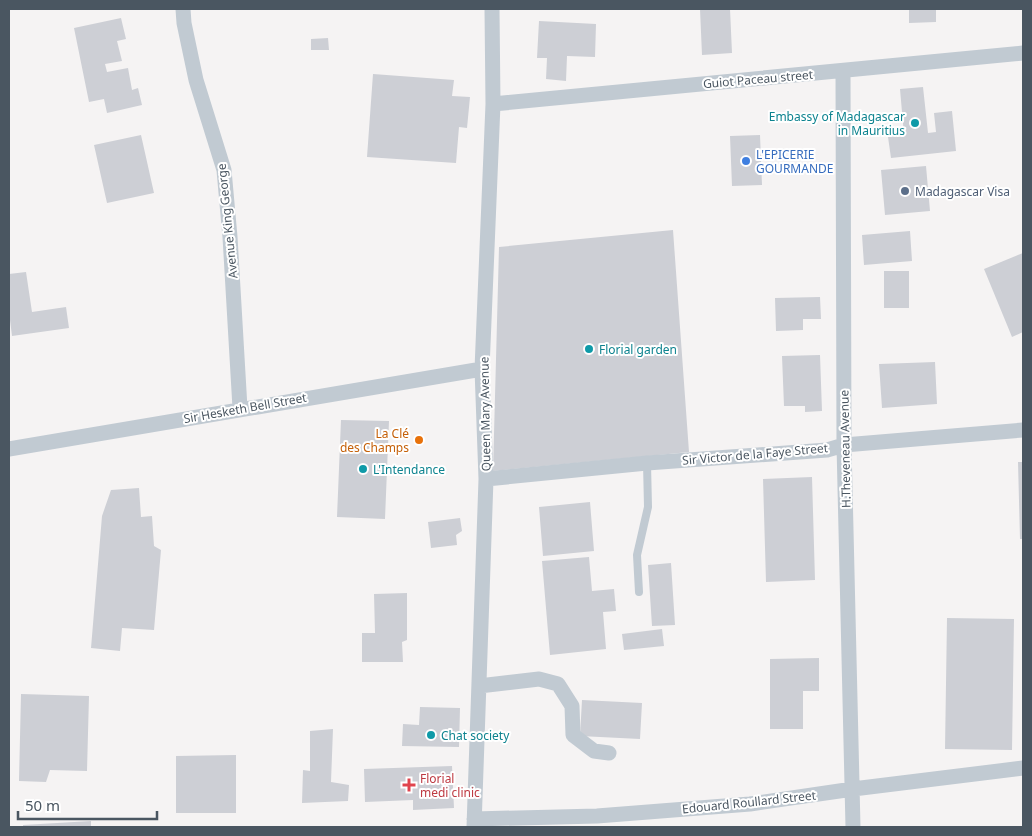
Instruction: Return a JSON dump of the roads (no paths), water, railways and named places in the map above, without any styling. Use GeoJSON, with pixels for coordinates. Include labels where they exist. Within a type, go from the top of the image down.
{"type":"FeatureCollection","features":[{"type":"Feature","properties":{"kind":"street","name":"Avenue King George"},"geometry":{"type":"LineString","coordinates":[[183,9],[184,23],[196,80],[224,170],[240,408]]}},
{"type":"Feature","properties":{"kind":"street","name":"Queen Mary Avenue"},"geometry":{"type":"LineString","coordinates":[[474,823],[486,479],[482,369],[493,104],[492,9]]}},
{"type":"Feature","properties":{"kind":"street","name":"Guiot Paceau street"},"geometry":{"type":"LineString","coordinates":[[493,104],[1023,53]]}},
{"type":"Feature","properties":{"kind":"street","name":"H.Theveneau Avenue"},"geometry":{"type":"LineString","coordinates":[[843,71],[844,445],[853,827]]}},
{"type":"Feature","properties":{"kind":"street","name":"Sir Hesketh Bell Street"},"geometry":{"type":"LineString","coordinates":[[9,448],[482,369]]}},
{"type":"Feature","properties":{"kind":"street","name":"Sir Victor de la Faye Street"},"geometry":{"type":"LineString","coordinates":[[486,479],[647,463],[828,450],[844,445],[1023,430]]}},
{"type":"Feature","properties":{"kind":"street"},"geometry":{"type":"LineString","coordinates":[[479,686],[538,679],[558,684],[572,706],[573,735],[594,750],[609,753]]}},
{"type":"Feature","properties":{"kind":"street","name":"Edouard Roullard Street"},"geometry":{"type":"LineString","coordinates":[[474,823],[750,804],[1023,768]]}},
{"type":"Feature","properties":{"kind":"lane"},"geometry":{"type":"LineString","coordinates":[[639,592],[637,555],[648,507],[647,463]]}},
{"type":"Feature","properties":{"kind":"place","name":"Embassy of Madagascar in Mauritius"},"geometry":{"type":"Point","coordinates":[915,123]}},
{"type":"Feature","properties":{"kind":"place","name":"L'EPICERIE GOURMANDE"},"geometry":{"type":"Point","coordinates":[746,161]}},
{"type":"Feature","properties":{"kind":"place","name":"Madagascar Visa"},"geometry":{"type":"Point","coordinates":[905,191]}},
{"type":"Feature","properties":{"kind":"place","name":"Florial garden"},"geometry":{"type":"Point","coordinates":[589,349]}},
{"type":"Feature","properties":{"kind":"place","name":"La Clé des Champs"},"geometry":{"type":"Point","coordinates":[419,440]}},
{"type":"Feature","properties":{"kind":"place","name":"L'Intendance"},"geometry":{"type":"Point","coordinates":[363,469]}},
{"type":"Feature","properties":{"kind":"place","name":"Chat society"},"geometry":{"type":"Point","coordinates":[431,735]}},
{"type":"Feature","properties":{"kind":"place","name":"Florial medi clinic"},"geometry":{"type":"Point","coordinates":[409,785]}}]}
